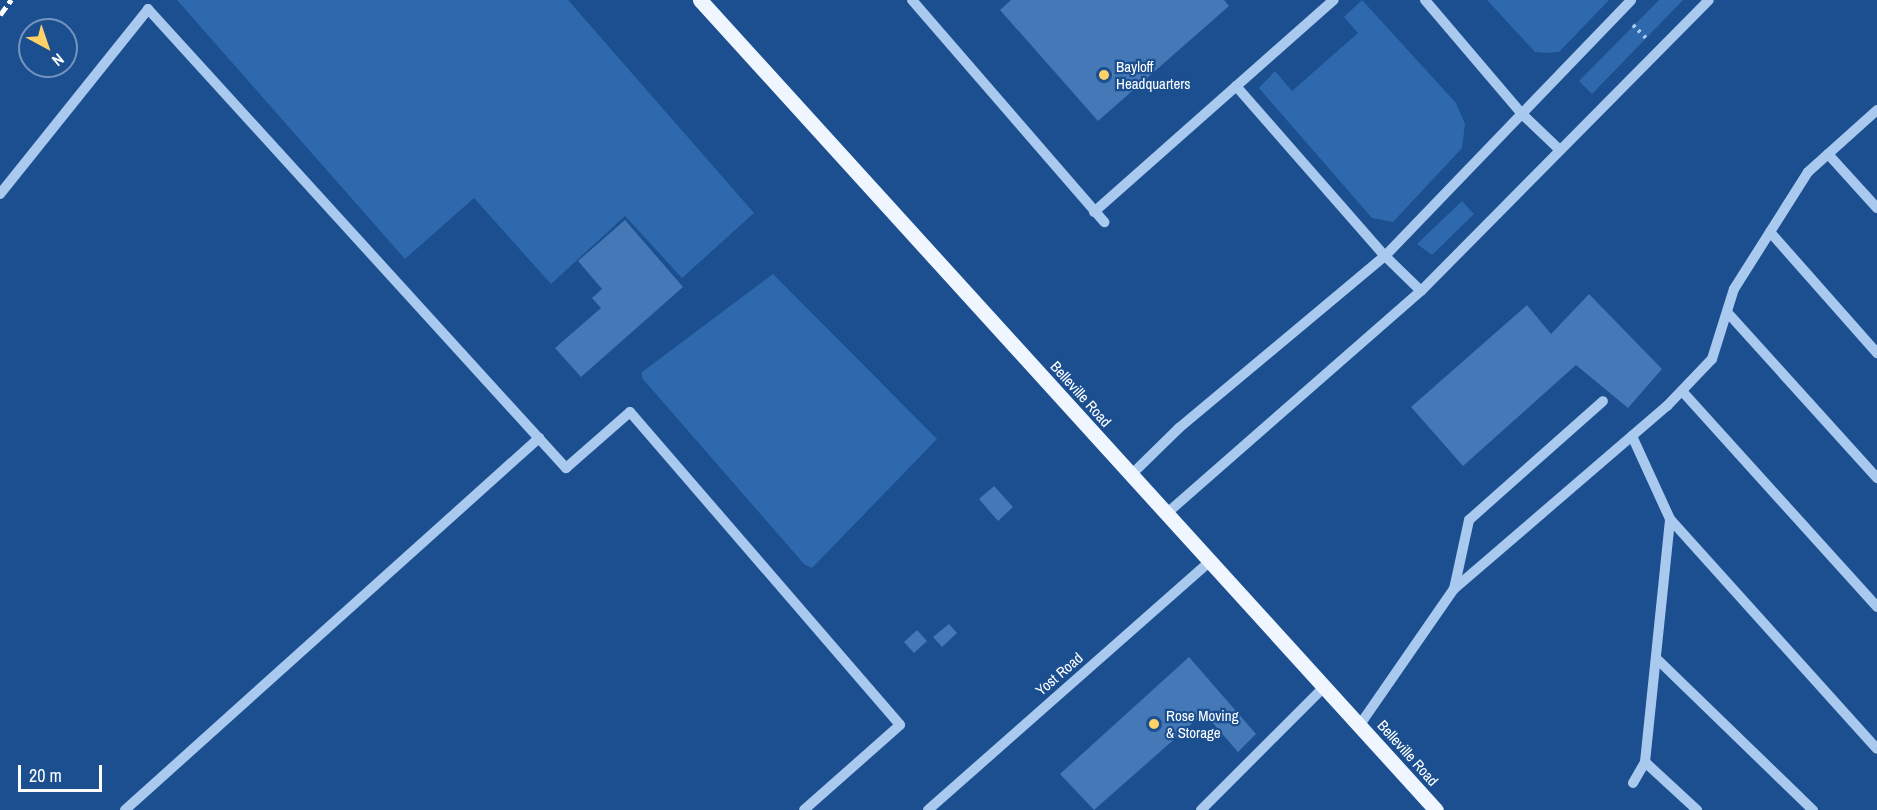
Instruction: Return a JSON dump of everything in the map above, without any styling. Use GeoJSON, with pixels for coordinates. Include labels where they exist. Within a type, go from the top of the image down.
{"type":"FeatureCollection","features":[{"type":"Feature","properties":{"kind":"main road","name":"Belleville Road"},"geometry":{"type":"LineString","coordinates":[[700,0],[1436,810]]}},
{"type":"Feature","properties":{"kind":"street"},"geometry":{"type":"LineString","coordinates":[[912,0],[1104,222]]}},
{"type":"Feature","properties":{"kind":"street"},"geometry":{"type":"LineString","coordinates":[[1094,212],[1335,0]]}},
{"type":"Feature","properties":{"kind":"street"},"geometry":{"type":"LineString","coordinates":[[1425,0],[1522,114],[1560,150]]}},
{"type":"Feature","properties":{"kind":"street"},"geometry":{"type":"LineString","coordinates":[[1131,475],[1179,428],[1385,256],[1631,0]]}},
{"type":"Feature","properties":{"kind":"street"},"geometry":{"type":"LineString","coordinates":[[1166,514],[1421,291],[1709,0]]}},
{"type":"Feature","properties":{"kind":"street"},"geometry":{"type":"LineString","coordinates":[[0,194],[148,9],[567,468],[630,412],[900,725],[804,810]]}},
{"type":"Feature","properties":{"kind":"street"},"geometry":{"type":"LineString","coordinates":[[1236,86],[1385,256],[1421,291]]}},
{"type":"Feature","properties":{"kind":"street"},"geometry":{"type":"LineString","coordinates":[[1359,726],[1454,589],[1632,436],[1682,391],[1712,359],[1734,289],[1808,172],[1877,110]]}},
{"type":"Feature","properties":{"kind":"street"},"geometry":{"type":"LineString","coordinates":[[1828,154],[1877,208]]}},
{"type":"Feature","properties":{"kind":"street"},"geometry":{"type":"LineString","coordinates":[[1770,232],[1877,353]]}},
{"type":"Feature","properties":{"kind":"street"},"geometry":{"type":"LineString","coordinates":[[1727,312],[1877,478]]}},
{"type":"Feature","properties":{"kind":"street"},"geometry":{"type":"LineString","coordinates":[[1682,391],[1877,607]]}},
{"type":"Feature","properties":{"kind":"street"},"geometry":{"type":"LineString","coordinates":[[1454,589],[1469,520],[1603,401]]}},
{"type":"Feature","properties":{"kind":"street"},"geometry":{"type":"LineString","coordinates":[[1632,436],[1670,519],[1877,749]]}},
{"type":"Feature","properties":{"kind":"street"},"geometry":{"type":"LineString","coordinates":[[126,810],[539,438]]}},
{"type":"Feature","properties":{"kind":"street"},"geometry":{"type":"LineString","coordinates":[[1633,783],[1645,762],[1658,660],[1670,519]]}},
{"type":"Feature","properties":{"kind":"street","name":"Yost Road"},"geometry":{"type":"LineString","coordinates":[[928,810],[1210,561]]}},
{"type":"Feature","properties":{"kind":"street"},"geometry":{"type":"LineString","coordinates":[[1658,660],[1813,810]]}},
{"type":"Feature","properties":{"kind":"street"},"geometry":{"type":"LineString","coordinates":[[1201,810],[1324,687]]}},
{"type":"Feature","properties":{"kind":"street"},"geometry":{"type":"LineString","coordinates":[[1645,762],[1697,810]]}},
{"type":"Feature","properties":{"kind":"path"},"geometry":{"type":"LineString","coordinates":[[1634,26],[1647,39]]}},
{"type":"Feature","properties":{"kind":"shaded area"},"geometry":{"type":"Polygon","coordinates":[[[177,0],[568,0],[754,213],[682,278],[625,216],[551,284],[474,198],[405,259],[177,0]]]}},
{"type":"Feature","properties":{"kind":"shaded area"},"geometry":{"type":"Polygon","coordinates":[[[1362,0],[1456,103],[1465,124],[1462,148],[1393,222],[1372,218],[1259,88],[1275,71],[1292,91],[1358,33],[1344,17],[1362,0]]]}},
{"type":"Feature","properties":{"kind":"shaded area"},"geometry":{"type":"Polygon","coordinates":[[[1487,0],[1609,0],[1559,52],[1547,53],[1535,52],[1487,0]]]}},
{"type":"Feature","properties":{"kind":"shaded area"},"geometry":{"type":"Polygon","coordinates":[[[1659,0],[1683,0],[1592,94],[1579,81],[1659,0]]]}},
{"type":"Feature","properties":{"kind":"shaded area"},"geometry":{"type":"Polygon","coordinates":[[[1462,201],[1474,214],[1432,255],[1417,244],[1462,201]]]}},
{"type":"Feature","properties":{"kind":"shaded area"},"geometry":{"type":"Polygon","coordinates":[[[773,274],[937,439],[812,568],[804,564],[642,378],[642,372],[773,274]]]}},
{"type":"Feature","properties":{"kind":"building","name":"Bayloff Headquarters"},"geometry":{"type":"Polygon","coordinates":[[[1011,0],[1224,0],[1229,6],[1098,121],[1000,10],[1011,0]]]}},
{"type":"Feature","properties":{"kind":"building"},"geometry":{"type":"Polygon","coordinates":[[[625,220],[683,287],[581,377],[555,348],[601,308],[592,298],[602,289],[578,261],[625,220]]]}},
{"type":"Feature","properties":{"kind":"building"},"geometry":{"type":"Polygon","coordinates":[[[1589,294],[1662,369],[1628,408],[1576,365],[1463,466],[1411,407],[1527,305],[1551,334],[1589,294]]]}},
{"type":"Feature","properties":{"kind":"building"},"geometry":{"type":"Polygon","coordinates":[[[994,486],[1013,507],[998,521],[979,499],[994,486]]]}},
{"type":"Feature","properties":{"kind":"building"},"geometry":{"type":"Polygon","coordinates":[[[949,624],[957,633],[942,647],[933,637],[949,624]]]}},
{"type":"Feature","properties":{"kind":"building"},"geometry":{"type":"Polygon","coordinates":[[[917,630],[927,641],[914,653],[904,642],[917,630]]]}},
{"type":"Feature","properties":{"kind":"building","name":"Rose Moving & Storage"},"geometry":{"type":"Polygon","coordinates":[[[1189,657],[1256,734],[1238,752],[1204,713],[1094,810],[1060,774],[1189,657]]]}},
{"type":"Feature","properties":{"kind":"railway"},"geometry":{"type":"LineString","coordinates":[[0,15],[11,0]]}},
{"type":"Feature","properties":{"kind":"place","name":"Bayloff Headquarters"},"geometry":{"type":"Point","coordinates":[1104,75]}},
{"type":"Feature","properties":{"kind":"place","name":"Rose Moving & Storage"},"geometry":{"type":"Point","coordinates":[1154,724]}}]}
